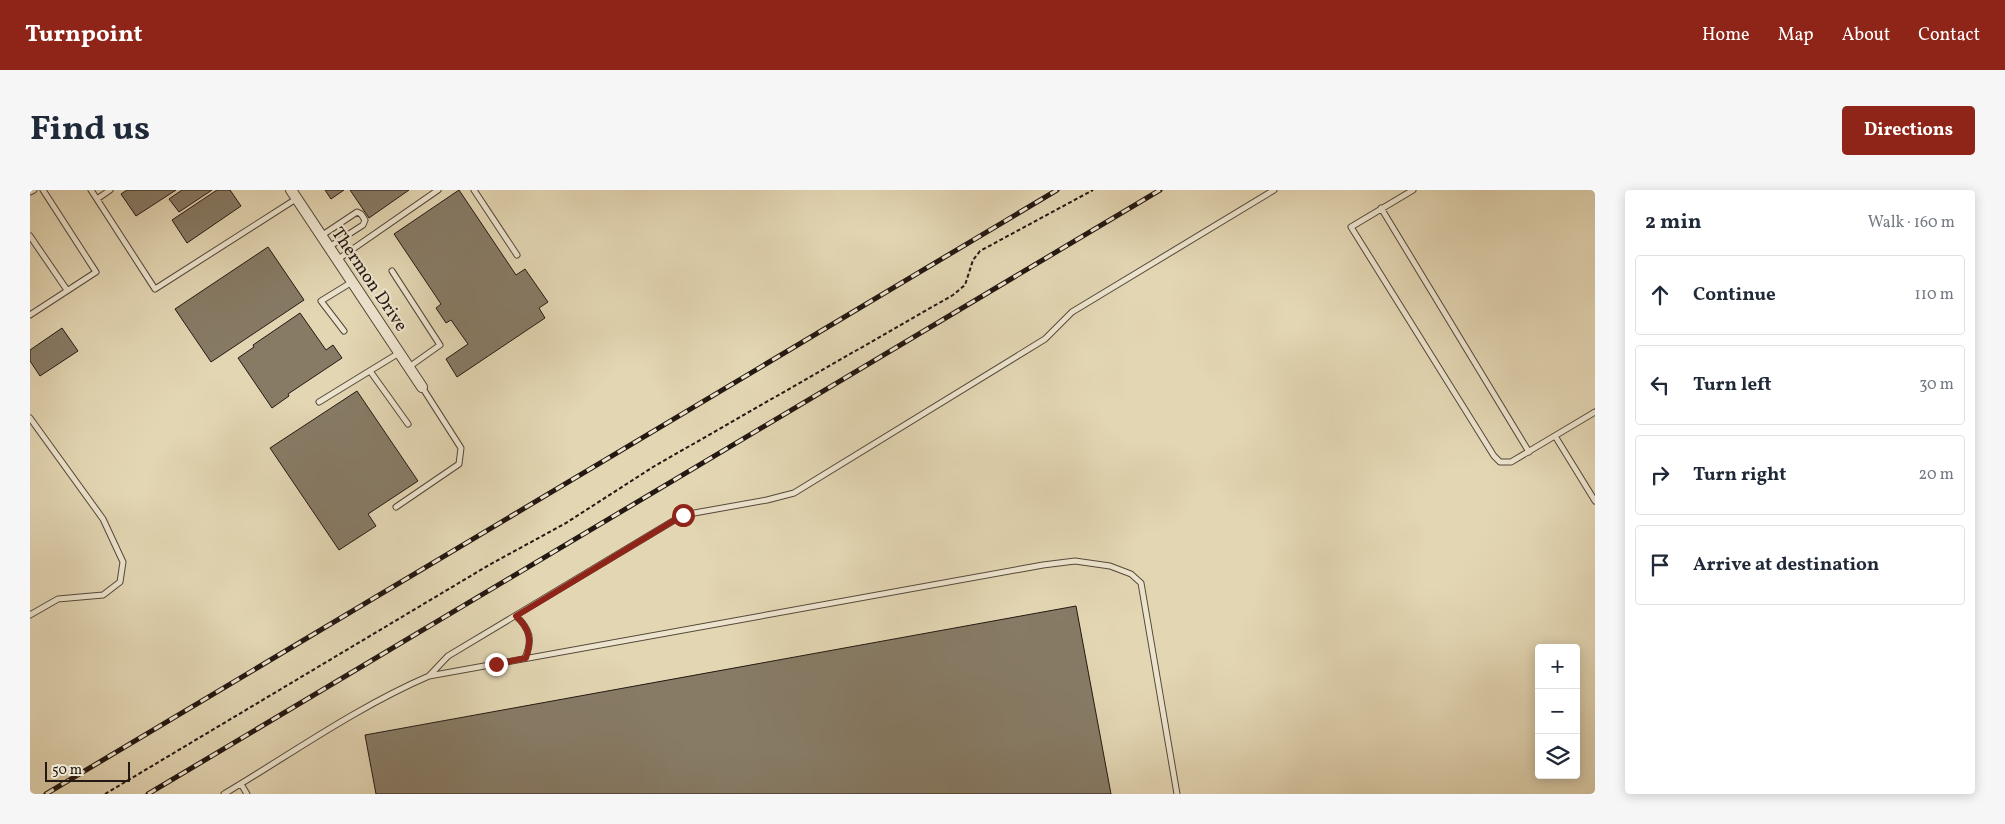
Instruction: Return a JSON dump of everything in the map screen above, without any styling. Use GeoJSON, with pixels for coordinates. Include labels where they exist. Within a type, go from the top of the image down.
{"type":"FeatureCollection","features":[{"type":"Feature","properties":{"kind":"street","name":"Thermon Drive"},"geometry":{"type":"LineString","coordinates":[[293,194],[422,387]]}},
{"type":"Feature","properties":{"kind":"lane"},"geometry":{"type":"LineString","coordinates":[[30,192],[34,190]]}},
{"type":"Feature","properties":{"kind":"lane"},"geometry":{"type":"LineString","coordinates":[[30,315],[96,272],[43,190]]}},
{"type":"Feature","properties":{"kind":"lane"},"geometry":{"type":"LineString","coordinates":[[91,190],[155,289],[293,194]]}},
{"type":"Feature","properties":{"kind":"lane"},"geometry":{"type":"LineString","coordinates":[[97,199],[110,190]]}},
{"type":"Feature","properties":{"kind":"lane"},"geometry":{"type":"LineString","coordinates":[[337,260],[438,190]]}},
{"type":"Feature","properties":{"kind":"lane"},"geometry":{"type":"LineString","coordinates":[[474,190],[517,255]]}},
{"type":"Feature","properties":{"kind":"lane"},"geometry":{"type":"LineString","coordinates":[[429,676],[448,656],[683,515],[767,500],[794,493],[1045,338],[1072,312],[1274,190]]}},
{"type":"Feature","properties":{"kind":"lane"},"geometry":{"type":"LineString","coordinates":[[1413,190],[1350,226],[1494,456],[1500,462],[1511,462],[1595,412]]}},
{"type":"Feature","properties":{"kind":"lane"},"geometry":{"type":"LineString","coordinates":[[1381,208],[1529,452]]}},
{"type":"Feature","properties":{"kind":"lane"},"geometry":{"type":"LineString","coordinates":[[321,236],[357,212],[361,214],[364,220],[363,225],[329,248]]}},
{"type":"Feature","properties":{"kind":"lane"},"geometry":{"type":"LineString","coordinates":[[30,236],[67,290]]}},
{"type":"Feature","properties":{"kind":"lane"},"geometry":{"type":"LineString","coordinates":[[392,271],[440,345],[409,368]]}},
{"type":"Feature","properties":{"kind":"lane"},"geometry":{"type":"LineString","coordinates":[[344,332],[321,301],[352,282]]}},
{"type":"Feature","properties":{"kind":"lane"},"geometry":{"type":"LineString","coordinates":[[319,402],[399,353]]}},
{"type":"Feature","properties":{"kind":"lane"},"geometry":{"type":"LineString","coordinates":[[370,371],[408,424]]}},
{"type":"Feature","properties":{"kind":"lane"},"geometry":{"type":"LineString","coordinates":[[396,507],[459,464],[461,448],[422,387]]}},
{"type":"Feature","properties":{"kind":"lane"},"geometry":{"type":"LineString","coordinates":[[30,418],[103,520],[123,562],[120,582],[103,595],[58,598],[30,614]]}},
{"type":"Feature","properties":{"kind":"lane"},"geometry":{"type":"LineString","coordinates":[[1556,436],[1595,501]]}},
{"type":"Feature","properties":{"kind":"lane"},"geometry":{"type":"LineString","coordinates":[[224,794],[340,722],[404,687],[429,676],[1043,564],[1075,561],[1110,566],[1131,574],[1141,583],[1177,794]]}},
{"type":"Feature","properties":{"kind":"lane"},"geometry":{"type":"LineString","coordinates":[[516,616],[530,632],[530,646],[526,658]]}},
{"type":"Feature","properties":{"kind":"lane"},"geometry":{"type":"LineString","coordinates":[[241,784],[248,794]]}},
{"type":"Feature","properties":{"kind":"path"},"geometry":{"type":"LineString","coordinates":[[105,794],[489,565],[566,523],[653,467],[953,295],[965,284],[973,260],[980,252],[1093,190]]}},
{"type":"Feature","properties":{"kind":"building"},"geometry":{"type":"Polygon","coordinates":[[[127,190],[176,190],[136,216],[121,194],[127,190]]]}},
{"type":"Feature","properties":{"kind":"building"},"geometry":{"type":"Polygon","coordinates":[[[182,190],[212,190],[179,212],[169,199],[182,190]]]}},
{"type":"Feature","properties":{"kind":"building"},"geometry":{"type":"Polygon","coordinates":[[[217,190],[230,190],[241,206],[187,243],[172,220],[217,190]]]}},
{"type":"Feature","properties":{"kind":"building"},"geometry":{"type":"Polygon","coordinates":[[[325,190],[344,190],[331,199],[325,190]]]}},
{"type":"Feature","properties":{"kind":"building"},"geometry":{"type":"Polygon","coordinates":[[[350,190],[409,190],[369,218],[350,190]]]}},
{"type":"Feature","properties":{"kind":"building"},"geometry":{"type":"Polygon","coordinates":[[[459,190],[516,275],[525,269],[548,302],[539,308],[545,318],[457,377],[446,359],[468,344],[451,320],[446,323],[436,308],[441,304],[394,234],[459,190]]]}},
{"type":"Feature","properties":{"kind":"building"},"geometry":{"type":"Polygon","coordinates":[[[268,247],[304,300],[211,362],[175,309],[268,247]]]}},
{"type":"Feature","properties":{"kind":"building"},"geometry":{"type":"Polygon","coordinates":[[[300,313],[326,350],[333,345],[342,358],[288,394],[289,396],[272,408],[238,358],[254,347],[253,345],[300,313]]]}},
{"type":"Feature","properties":{"kind":"building"},"geometry":{"type":"Polygon","coordinates":[[[62,328],[78,351],[40,376],[30,361],[30,350],[62,328]]]}},
{"type":"Feature","properties":{"kind":"building"},"geometry":{"type":"Polygon","coordinates":[[[357,391],[418,481],[368,514],[376,526],[339,550],[270,448],[357,391]]]}},
{"type":"Feature","properties":{"kind":"building"},"geometry":{"type":"Polygon","coordinates":[[[1076,606],[1111,794],[376,794],[365,735],[1076,606]]]}},
{"type":"Feature","properties":{"kind":"railway"},"geometry":{"type":"LineString","coordinates":[[46,794],[1057,190]]}},
{"type":"Feature","properties":{"kind":"railway"},"geometry":{"type":"LineString","coordinates":[[148,794],[1160,190]]}},
{"type":"Feature","properties":{"kind":"route"},"geometry":{"type":"LineString","coordinates":[[496,664],[526,658],[530,646],[530,632],[516,616],[683,515]]}}]}
